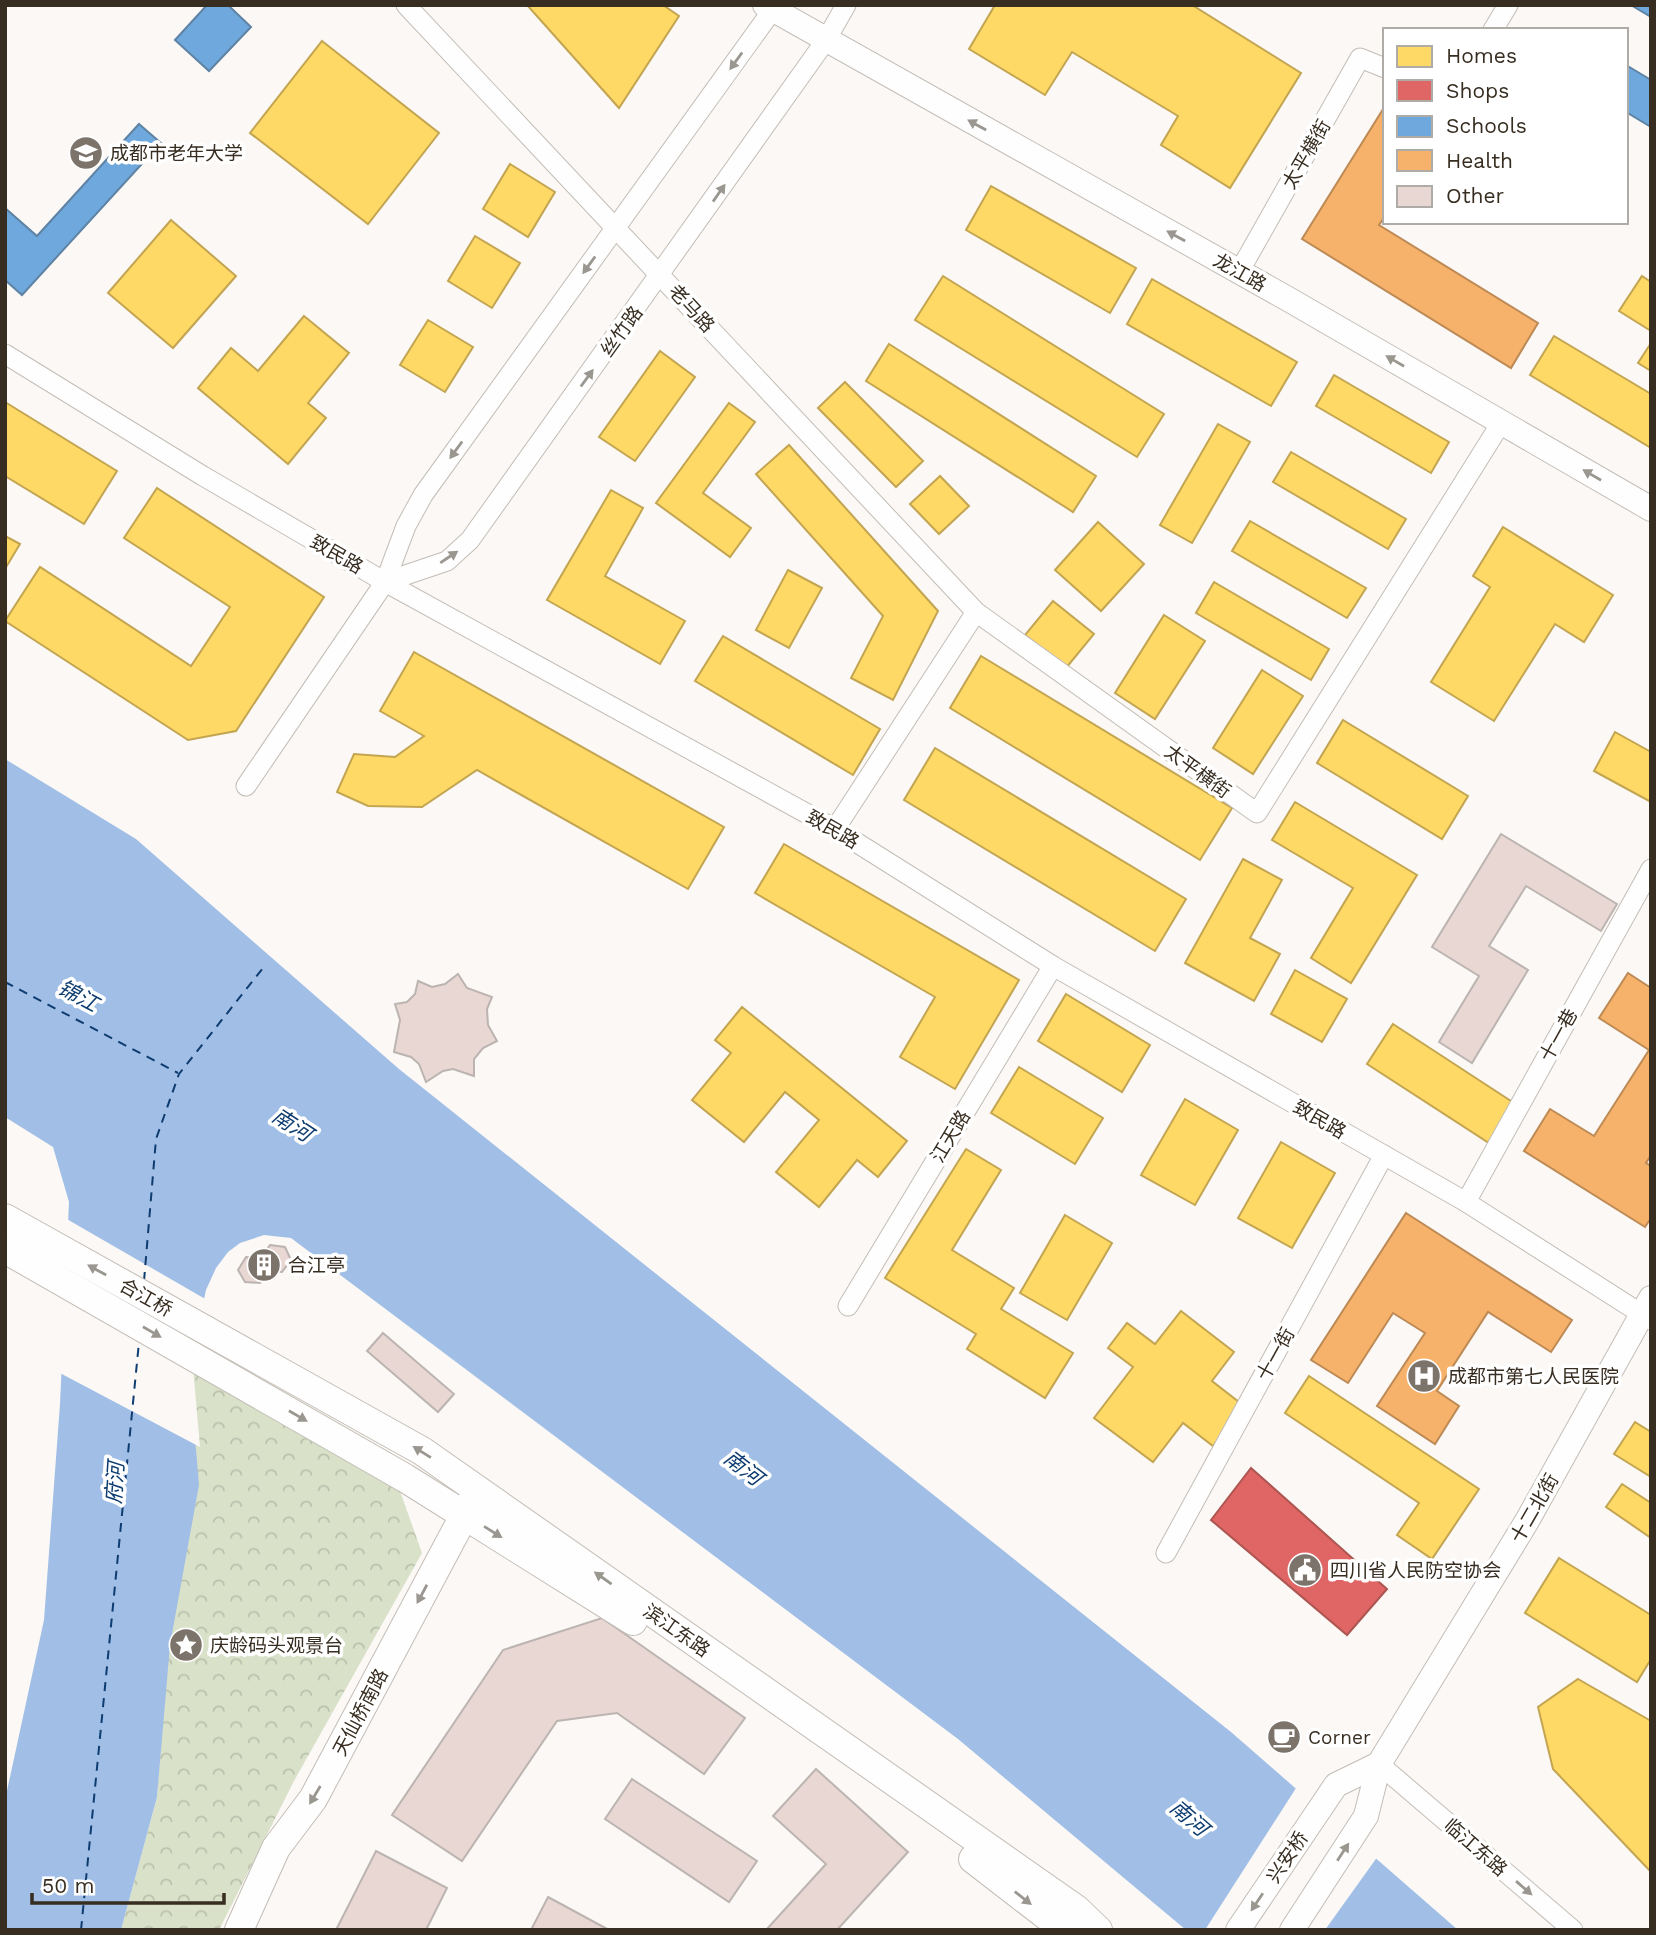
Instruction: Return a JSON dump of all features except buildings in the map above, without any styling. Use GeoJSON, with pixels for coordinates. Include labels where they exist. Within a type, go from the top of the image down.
{"type":"FeatureCollection","features":[{"type":"Feature","properties":{"kind":"main road","name":"合江桥"},"geometry":{"type":"LineString","coordinates":[[5,1218],[242,1351]]}},
{"type":"Feature","properties":{"kind":"main road","name":"合江桥"},"geometry":{"type":"LineString","coordinates":[[5,1249],[239,1381]]}},
{"type":"Feature","properties":{"kind":"main road","name":"滨江东路"},"geometry":{"type":"LineString","coordinates":[[242,1351],[422,1451],[471,1502],[767,1707],[1065,1930]]}},
{"type":"Feature","properties":{"kind":"main road","name":"滨江东路"},"geometry":{"type":"LineString","coordinates":[[239,1381],[471,1502],[1076,1909],[1098,1930]]}},
{"type":"Feature","properties":{"kind":"main road","name":"天仙桥南路"},"geometry":{"type":"LineString","coordinates":[[239,1930],[276,1848],[313,1799],[471,1502]]}},
{"type":"Feature","properties":{"kind":"street","name":"老马路"},"geometry":{"type":"LineString","coordinates":[[407,5],[976,612]]}},
{"type":"Feature","properties":{"kind":"street","name":"丝竹路"},"geometry":{"type":"LineString","coordinates":[[386,582],[447,561],[470,540],[661,275],[826,40],[846,5]]}},
{"type":"Feature","properties":{"kind":"street"},"geometry":{"type":"LineString","coordinates":[[1494,28],[1508,5]]}},
{"type":"Feature","properties":{"kind":"street"},"geometry":{"type":"LineString","coordinates":[[246,786],[386,582],[406,526],[423,495],[772,7],[826,40]]}},
{"type":"Feature","properties":{"kind":"street","name":"龙江路"},"geometry":{"type":"LineString","coordinates":[[826,40],[1240,272],[1651,509]]}},
{"type":"Feature","properties":{"kind":"street","name":"太平横街"},"geometry":{"type":"LineString","coordinates":[[1240,272],[1360,58],[1383,67]]}},
{"type":"Feature","properties":{"kind":"street","name":"致民路"},"geometry":{"type":"LineString","coordinates":[[5,354],[203,476],[386,582],[835,829],[1052,966],[1466,1202],[1648,1311]]}},
{"type":"Feature","properties":{"kind":"street","name":"太平横街"},"geometry":{"type":"LineString","coordinates":[[976,612],[1257,813],[1501,423]]}},
{"type":"Feature","properties":{"kind":"street"},"geometry":{"type":"LineString","coordinates":[[835,829],[976,612]]}},
{"type":"Feature","properties":{"kind":"street","name":"十一巷"},"geometry":{"type":"LineString","coordinates":[[1466,1202],[1651,869]]}},
{"type":"Feature","properties":{"kind":"street","name":"江天路"},"geometry":{"type":"LineString","coordinates":[[848,1306],[1052,966]]}},
{"type":"Feature","properties":{"kind":"street","name":"十一街"},"geometry":{"type":"LineString","coordinates":[[1166,1553],[1384,1155]]}},
{"type":"Feature","properties":{"kind":"street","name":"十二北街"},"geometry":{"type":"LineString","coordinates":[[1292,1930],[1366,1816],[1379,1764],[1527,1521],[1648,1311]]}},
{"type":"Feature","properties":{"kind":"street","name":"兴安桥"},"geometry":{"type":"LineString","coordinates":[[1238,1930],[1336,1785],[1379,1764]]}},
{"type":"Feature","properties":{"kind":"street","name":"临江东路"},"geometry":{"type":"LineString","coordinates":[[1379,1764],[1573,1930]]}},
{"type":"Feature","properties":{"kind":"green space"},"geometry":{"type":"Polygon","coordinates":[[[189,1368],[395,1477],[422,1553],[294,1781],[219,1930],[121,1930],[157,1797],[189,1368]]]}},
{"type":"Feature","properties":{"kind":"water"},"geometry":{"type":"Polygon","coordinates":[[[5,759],[136,839],[399,1069],[1231,1732],[1458,1930],[1186,1930],[958,1739],[291,1238],[264,1235],[240,1243],[228,1252],[216,1268],[206,1290],[189,1367],[199,1485],[170,1645],[157,1797],[121,1930],[5,1930],[5,1800],[44,1620],[60,1404],[69,1202],[53,1147],[5,1117],[5,759]]]}},
{"type":"Feature","properties":{"kind":"pier"},"geometry":{"type":"Polygon","coordinates":[[[65,1218],[207,1300],[193,1368],[200,1447],[58,1372],[65,1218]]]}},
{"type":"Feature","properties":{"kind":"pier"},"geometry":{"type":"Polygon","coordinates":[[[1298,1785],[1378,1856],[1325,1930],[1205,1930],[1298,1785]]]}},
{"type":"Feature","properties":{"kind":"ferry route"},"geometry":{"type":"LineString","coordinates":[[144,1281],[156,1139],[179,1074],[263,968]]}},
{"type":"Feature","properties":{"kind":"ferry route"},"geometry":{"type":"LineString","coordinates":[[5,982],[178,1073]]}},
{"type":"Feature","properties":{"kind":"ferry route"},"geometry":{"type":"LineString","coordinates":[[81,1930],[139,1342]]}},
{"type":"Feature","properties":{"kind":"place","name":"成都市老年大学"},"geometry":{"type":"Point","coordinates":[86,153]}},
{"type":"Feature","properties":{"kind":"place","name":"合江亭"},"geometry":{"type":"Point","coordinates":[264,1265]}},
{"type":"Feature","properties":{"kind":"place","name":"成都市第七人民医院"},"geometry":{"type":"Point","coordinates":[1424,1376]}},
{"type":"Feature","properties":{"kind":"place","name":"四川省人民防空协会"},"geometry":{"type":"Point","coordinates":[1305,1570]}},
{"type":"Feature","properties":{"kind":"place","name":"庆龄码头观景台"},"geometry":{"type":"Point","coordinates":[186,1645]}},
{"type":"Feature","properties":{"kind":"place","name":"Corner"},"geometry":{"type":"Point","coordinates":[1284,1737]}},
{"type":"Feature","properties":{"kind":"water label","name":"锦江"},"geometry":{"type":"Point","coordinates":[78,996]}},
{"type":"Feature","properties":{"kind":"water label","name":"南河"},"geometry":{"type":"Point","coordinates":[292,1125]}},
{"type":"Feature","properties":{"kind":"water label","name":"南河"},"geometry":{"type":"Point","coordinates":[743,1468]}},
{"type":"Feature","properties":{"kind":"water label","name":"府河"},"geometry":{"type":"Point","coordinates":[115,1483]}},
{"type":"Feature","properties":{"kind":"water label","name":"南河"},"geometry":{"type":"Point","coordinates":[1189,1818]}}]}
